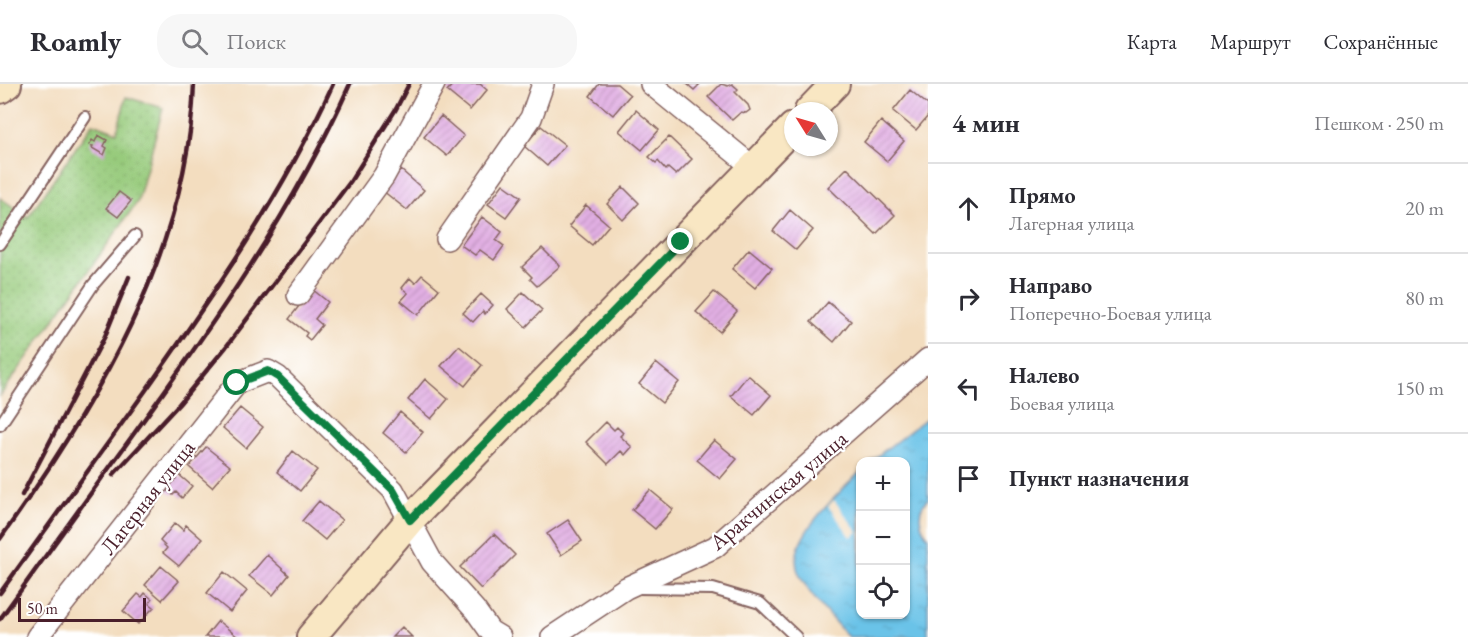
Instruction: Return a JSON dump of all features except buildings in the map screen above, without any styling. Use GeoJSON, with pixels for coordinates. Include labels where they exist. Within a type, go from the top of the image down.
{"type":"FeatureCollection","features":[{"type":"Feature","properties":{"kind":"main road"},"geometry":{"type":"LineString","coordinates":[[0,89],[7,84]]}},
{"type":"Feature","properties":{"kind":"main road"},"geometry":{"type":"LineString","coordinates":[[818,102],[835,84]]}},
{"type":"Feature","properties":{"kind":"main road"},"geometry":{"type":"LineString","coordinates":[[311,637],[410,520],[784,136]]}},
{"type":"Feature","properties":{"kind":"street"},"geometry":{"type":"LineString","coordinates":[[298,295],[384,176],[434,84]]}},
{"type":"Feature","properties":{"kind":"street"},"geometry":{"type":"LineString","coordinates":[[447,239],[531,118],[543,84]]}},
{"type":"Feature","properties":{"kind":"street"},"geometry":{"type":"LineString","coordinates":[[651,84],[754,168]]}},
{"type":"Feature","properties":{"kind":"street","name":"Аракчинская улица"},"geometry":{"type":"LineString","coordinates":[[552,637],[626,588],[715,547],[928,359]]}},
{"type":"Feature","properties":{"kind":"street","name":"Лагерная улица"},"geometry":{"type":"LineString","coordinates":[[37,637],[237,383],[268,371],[278,377],[393,490],[410,520]]}},
{"type":"Feature","properties":{"kind":"street"},"geometry":{"type":"LineString","coordinates":[[410,520],[432,562],[475,610],[490,631],[500,637]]}},
{"type":"Feature","properties":{"kind":"lane"},"geometry":{"type":"LineString","coordinates":[[0,244],[85,117]]}},
{"type":"Feature","properties":{"kind":"lane"},"geometry":{"type":"LineString","coordinates":[[0,425],[93,285],[135,236]]}},
{"type":"Feature","properties":{"kind":"lane"},"geometry":{"type":"LineString","coordinates":[[626,588],[713,589],[760,603],[796,637]]}},
{"type":"Feature","properties":{"kind":"green space"},"geometry":{"type":"Polygon","coordinates":[[[126,97],[163,108],[138,201],[0,396],[0,198],[28,217],[93,123],[117,132],[126,97]]]}},
{"type":"Feature","properties":{"kind":"water"},"geometry":{"type":"Polygon","coordinates":[[[928,417],[928,499],[924,503],[920,518],[928,537],[928,637],[848,637],[815,599],[799,574],[796,561],[799,547],[806,533],[827,505],[856,476],[856,619],[910,619],[910,457],[876,457],[928,417]]]}},
{"type":"Feature","properties":{"kind":"pier"},"geometry":{"type":"Polygon","coordinates":[[[834,500],[856,529],[856,533],[851,537],[828,506],[834,500]]]}},
{"type":"Feature","properties":{"kind":"railway"},"geometry":{"type":"LineString","coordinates":[[0,539],[70,435],[131,325],[155,267],[175,208],[188,147],[194,84]]}},
{"type":"Feature","properties":{"kind":"railway"},"geometry":{"type":"LineString","coordinates":[[0,593],[146,390],[247,242],[292,164],[333,84]]}},
{"type":"Feature","properties":{"kind":"railway"},"geometry":{"type":"LineString","coordinates":[[0,619],[221,311],[303,178],[350,84]]}},
{"type":"Feature","properties":{"kind":"railway"},"geometry":{"type":"LineString","coordinates":[[113,475],[179,404],[226,347],[350,182],[409,84]]}},
{"type":"Feature","properties":{"kind":"railway"},"geometry":{"type":"LineString","coordinates":[[22,495],[105,336],[129,277]]}},
{"type":"Feature","properties":{"kind":"route"},"geometry":{"type":"LineString","coordinates":[[237,383],[268,371],[278,377],[393,490],[410,520],[681,242]]}}]}
